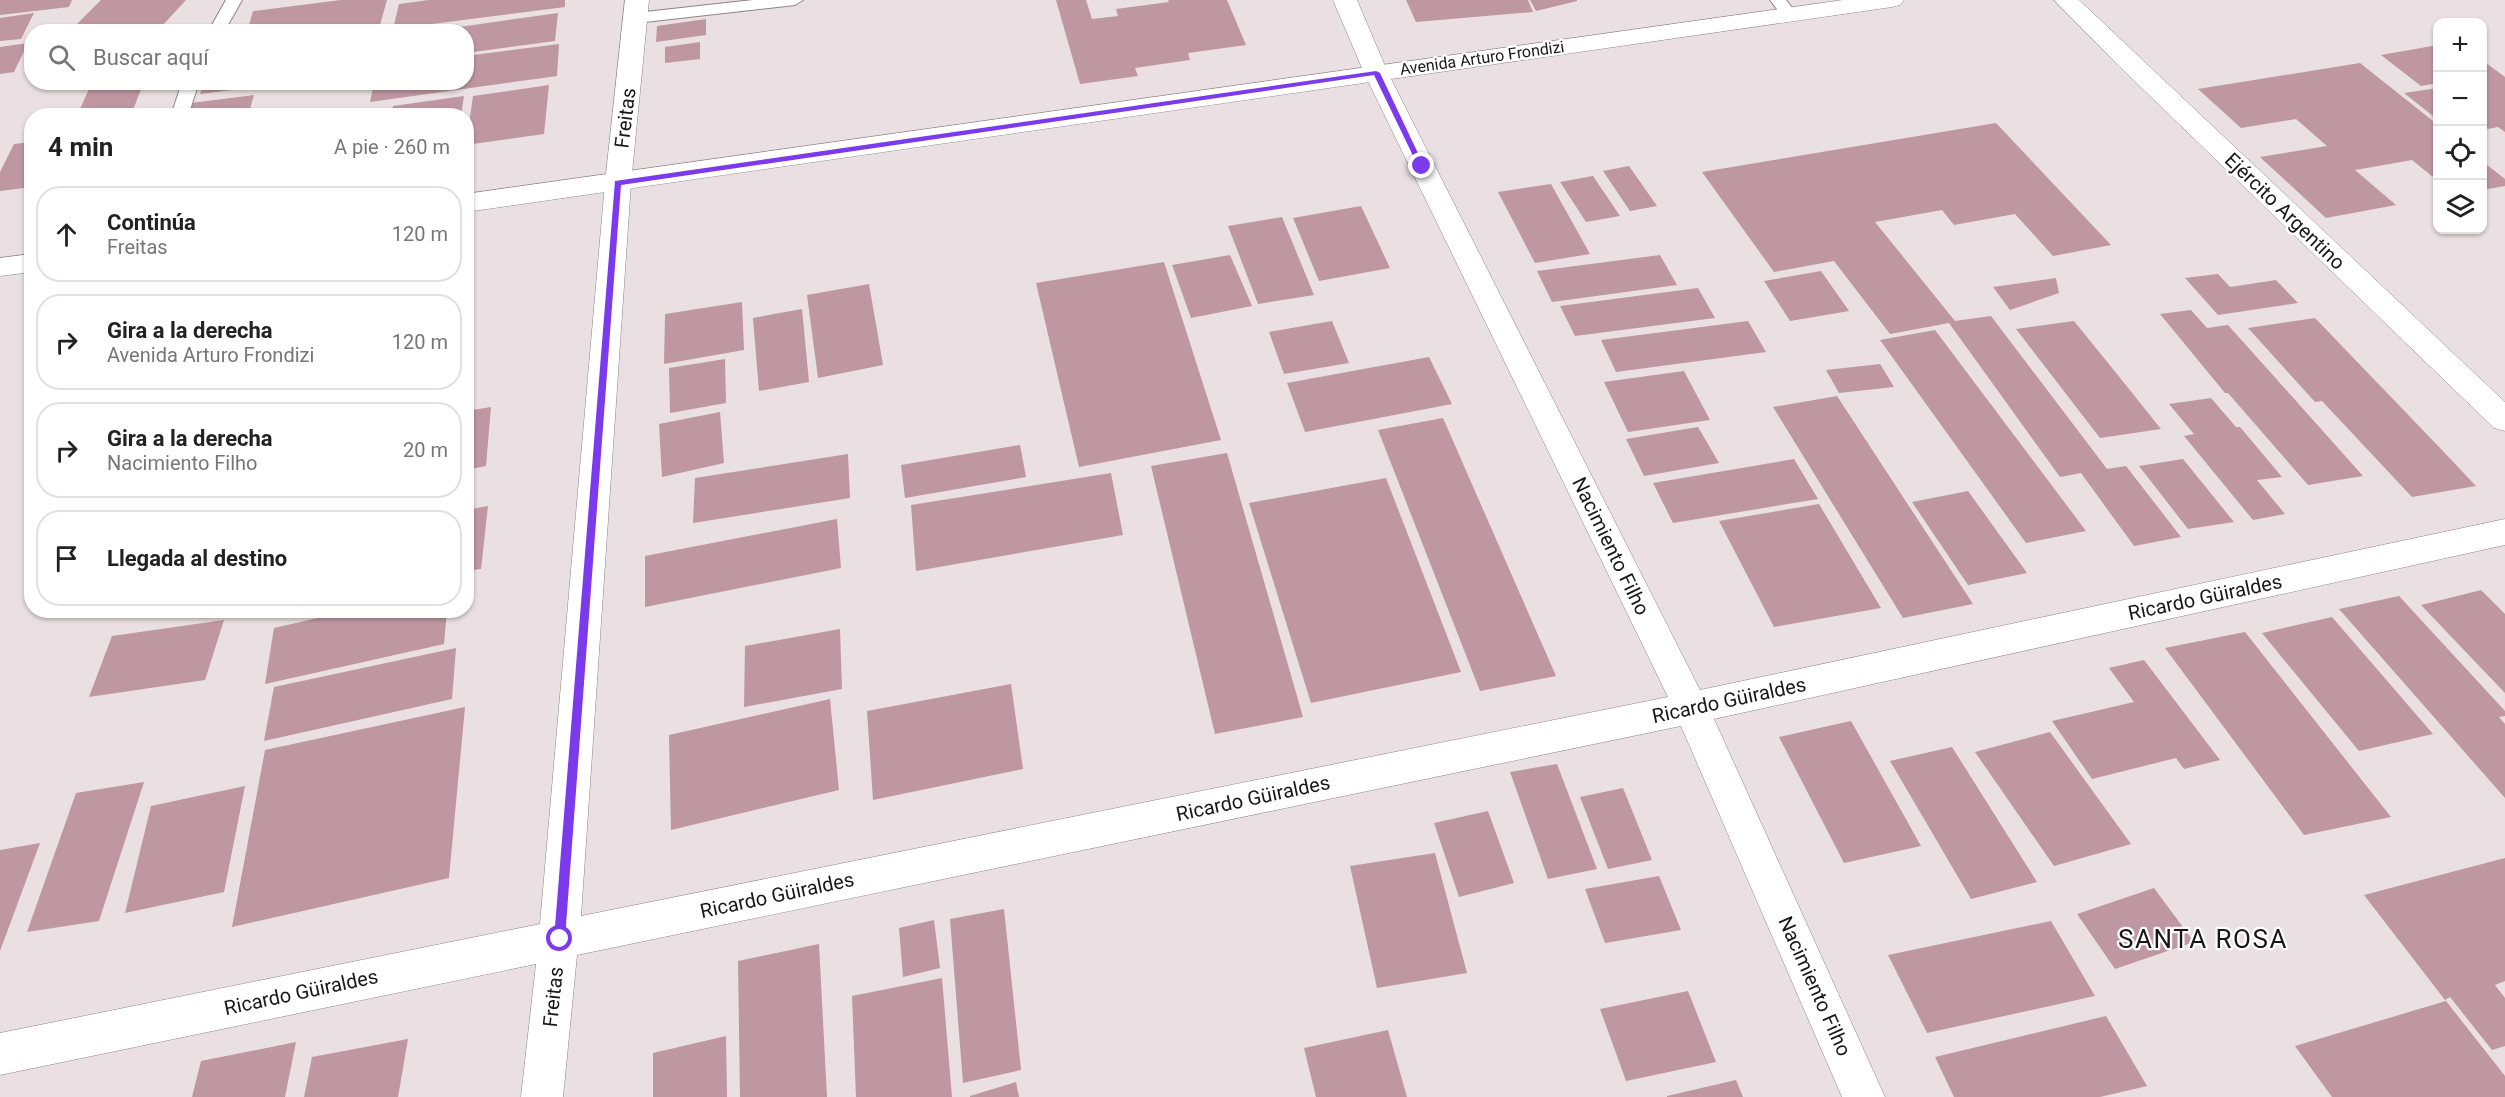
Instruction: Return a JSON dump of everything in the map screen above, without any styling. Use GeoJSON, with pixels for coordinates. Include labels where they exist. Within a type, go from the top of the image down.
{"type":"FeatureCollection","features":[{"type":"Feature","properties":{"kind":"street","name":"Nacimiento Filho"},"geometry":{"type":"LineString","coordinates":[[1345,0],[1376,73],[1691,708],[1864,1097]]}},
{"type":"Feature","properties":{"kind":"street","name":"Avenida Arturo Frondizi"},"geometry":{"type":"LineString","coordinates":[[474,202],[1376,73],[1783,7],[1892,0]]}},
{"type":"Feature","properties":{"kind":"street","name":"Ejército Argentino"},"geometry":{"type":"LineString","coordinates":[[2066,0],[2505,420]]}},
{"type":"Feature","properties":{"kind":"street","name":"Freitas"},"geometry":{"type":"LineString","coordinates":[[542,1097],[560,939],[618,183],[637,9]]}},
{"type":"Feature","properties":{"kind":"street"},"geometry":{"type":"LineString","coordinates":[[0,267],[24,264]]}},
{"type":"Feature","properties":{"kind":"street","name":"Ricardo Güiraldes"},"geometry":{"type":"LineString","coordinates":[[0,1054],[1691,708],[2505,532]]}},
{"type":"Feature","properties":{"kind":"lane"},"geometry":{"type":"LineString","coordinates":[[220,24],[234,0]]}},
{"type":"Feature","properties":{"kind":"lane"},"geometry":{"type":"LineString","coordinates":[[637,9],[795,0]]}},
{"type":"Feature","properties":{"kind":"lane"},"geometry":{"type":"LineString","coordinates":[[182,108],[188,90]]}},
{"type":"Feature","properties":{"kind":"building"},"geometry":{"type":"Polygon","coordinates":[[[0,0],[72,0],[69,7],[0,15],[0,0]]]}},
{"type":"Feature","properties":{"kind":"building"},"geometry":{"type":"Polygon","coordinates":[[[101,0],[186,0],[164,24],[77,24],[101,0]]]}},
{"type":"Feature","properties":{"kind":"building"},"geometry":{"type":"Polygon","coordinates":[[[341,0],[387,0],[380,24],[249,24],[253,11],[341,0]]]}},
{"type":"Feature","properties":{"kind":"building"},"geometry":{"type":"Polygon","coordinates":[[[429,0],[565,0],[565,7],[432,24],[394,24],[399,4],[429,0]]]}},
{"type":"Feature","properties":{"kind":"building"},"geometry":{"type":"Polygon","coordinates":[[[1056,0],[1086,0],[1092,19],[1118,16],[1116,9],[1169,2],[1168,0],[1227,0],[1246,45],[1188,53],[1190,60],[1135,68],[1138,76],[1080,84],[1056,0]]]}},
{"type":"Feature","properties":{"kind":"building"},"geometry":{"type":"Polygon","coordinates":[[[1406,0],[1528,0],[1533,12],[1416,22],[1406,0]]]}},
{"type":"Feature","properties":{"kind":"building"},"geometry":{"type":"Polygon","coordinates":[[[1530,0],[1577,0],[1577,1],[1536,11],[1530,0]]]}},
{"type":"Feature","properties":{"kind":"building"},"geometry":{"type":"Polygon","coordinates":[[[34,13],[28,24],[24,24],[21,39],[0,41],[0,18],[34,13]]]}},
{"type":"Feature","properties":{"kind":"building"},"geometry":{"type":"Polygon","coordinates":[[[558,13],[555,41],[474,52],[474,25],[558,13]]]}},
{"type":"Feature","properties":{"kind":"building"},"geometry":{"type":"Polygon","coordinates":[[[706,19],[706,35],[656,42],[657,26],[706,19]]]}},
{"type":"Feature","properties":{"kind":"building"},"geometry":{"type":"Polygon","coordinates":[[[700,42],[700,59],[665,63],[665,47],[700,42]]]}},
{"type":"Feature","properties":{"kind":"building"},"geometry":{"type":"Polygon","coordinates":[[[24,44],[24,51],[14,72],[0,74],[0,47],[24,44]]]}},
{"type":"Feature","properties":{"kind":"building"},"geometry":{"type":"Polygon","coordinates":[[[559,44],[557,76],[474,88],[474,55],[559,44]]]}},
{"type":"Feature","properties":{"kind":"building"},"geometry":{"type":"Polygon","coordinates":[[[2433,46],[2433,84],[2421,86],[2381,55],[2433,46]]]}},
{"type":"Feature","properties":{"kind":"building"},"geometry":{"type":"Polygon","coordinates":[[[2360,63],[2433,121],[2433,177],[2412,160],[2355,170],[2396,205],[2326,218],[2260,157],[2327,146],[2296,119],[2241,128],[2198,89],[2360,63]]]}},
{"type":"Feature","properties":{"kind":"building"},"geometry":{"type":"Polygon","coordinates":[[[2487,64],[2505,77],[2505,132],[2498,127],[2487,129],[2487,64]]]}},
{"type":"Feature","properties":{"kind":"building"},"geometry":{"type":"Polygon","coordinates":[[[549,85],[544,134],[474,144],[474,108],[471,108],[473,96],[549,85]]]}},
{"type":"Feature","properties":{"kind":"building"},"geometry":{"type":"Polygon","coordinates":[[[2433,89],[2433,116],[2404,93],[2433,89]]]}},
{"type":"Feature","properties":{"kind":"building"},"geometry":{"type":"Polygon","coordinates":[[[88,90],[141,90],[134,108],[81,108],[88,90]]]}},
{"type":"Feature","properties":{"kind":"building"},"geometry":{"type":"Polygon","coordinates":[[[201,90],[232,90],[200,94],[201,90]]]}},
{"type":"Feature","properties":{"kind":"building"},"geometry":{"type":"Polygon","coordinates":[[[372,90],[456,90],[370,102],[372,90]]]}},
{"type":"Feature","properties":{"kind":"building"},"geometry":{"type":"Polygon","coordinates":[[[254,95],[250,108],[189,108],[191,103],[254,95]]]}},
{"type":"Feature","properties":{"kind":"building"},"geometry":{"type":"Polygon","coordinates":[[[464,96],[462,108],[393,108],[393,106],[464,96]]]}},
{"type":"Feature","properties":{"kind":"building"},"geometry":{"type":"Polygon","coordinates":[[[1996,123],[2111,245],[2053,256],[2015,214],[1954,225],[1942,210],[1875,222],[1955,321],[1991,316],[2107,469],[2126,466],[2181,537],[2134,546],[2081,473],[2060,477],[1949,323],[1890,334],[1834,261],[1774,272],[1702,172],[1996,123]]]}},
{"type":"Feature","properties":{"kind":"building"},"geometry":{"type":"Polygon","coordinates":[[[24,143],[24,188],[0,191],[0,172],[14,144],[24,143]]]}},
{"type":"Feature","properties":{"kind":"building"},"geometry":{"type":"Polygon","coordinates":[[[2487,165],[2505,179],[2505,186],[2487,189],[2487,165]]]}},
{"type":"Feature","properties":{"kind":"building"},"geometry":{"type":"Polygon","coordinates":[[[1629,166],[1657,206],[1630,211],[1603,171],[1629,166]]]}},
{"type":"Feature","properties":{"kind":"building"},"geometry":{"type":"Polygon","coordinates":[[[1593,176],[1620,216],[1586,222],[1560,182],[1593,176]]]}},
{"type":"Feature","properties":{"kind":"building"},"geometry":{"type":"Polygon","coordinates":[[[1551,184],[1590,254],[1535,263],[1498,192],[1551,184]]]}},
{"type":"Feature","properties":{"kind":"building"},"geometry":{"type":"Polygon","coordinates":[[[1361,206],[1390,268],[1319,281],[1293,218],[1361,206]]]}},
{"type":"Feature","properties":{"kind":"building"},"geometry":{"type":"Polygon","coordinates":[[[1282,217],[1314,295],[1258,304],[1228,226],[1282,217]]]}},
{"type":"Feature","properties":{"kind":"building"},"geometry":{"type":"Polygon","coordinates":[[[1230,255],[1252,306],[1191,318],[1172,265],[1230,255]]]}},
{"type":"Feature","properties":{"kind":"building"},"geometry":{"type":"Polygon","coordinates":[[[1660,255],[1677,285],[1552,302],[1537,271],[1660,255]]]}},
{"type":"Feature","properties":{"kind":"building"},"geometry":{"type":"Polygon","coordinates":[[[1164,262],[1221,440],[1079,467],[1036,283],[1164,262]]]}},
{"type":"Feature","properties":{"kind":"building"},"geometry":{"type":"Polygon","coordinates":[[[1821,271],[1849,311],[1790,321],[1764,281],[1821,271]]]}},
{"type":"Feature","properties":{"kind":"building"},"geometry":{"type":"Polygon","coordinates":[[[2218,274],[2230,287],[2276,280],[2298,303],[2218,315],[2185,278],[2218,274]]]}},
{"type":"Feature","properties":{"kind":"building"},"geometry":{"type":"Polygon","coordinates":[[[2056,278],[2059,293],[2010,310],[1993,287],[2056,278]]]}},
{"type":"Feature","properties":{"kind":"building"},"geometry":{"type":"Polygon","coordinates":[[[869,284],[883,365],[818,378],[807,295],[869,284]]]}},
{"type":"Feature","properties":{"kind":"building"},"geometry":{"type":"Polygon","coordinates":[[[1698,288],[1715,318],[1575,336],[1560,306],[1698,288]]]}},
{"type":"Feature","properties":{"kind":"building"},"geometry":{"type":"Polygon","coordinates":[[[742,302],[744,350],[664,364],[665,314],[742,302]]]}},
{"type":"Feature","properties":{"kind":"building"},"geometry":{"type":"Polygon","coordinates":[[[802,309],[809,382],[759,391],[753,318],[802,309]]]}},
{"type":"Feature","properties":{"kind":"building"},"geometry":{"type":"Polygon","coordinates":[[[2191,310],[2207,328],[2228,325],[2363,476],[2308,485],[2228,393],[2225,393],[2160,314],[2191,310]]]}},
{"type":"Feature","properties":{"kind":"building"},"geometry":{"type":"Polygon","coordinates":[[[2315,318],[2476,486],[2412,497],[2322,401],[2315,402],[2248,328],[2315,318]]]}},
{"type":"Feature","properties":{"kind":"building"},"geometry":{"type":"Polygon","coordinates":[[[1332,321],[1349,363],[1284,374],[1269,332],[1332,321]]]}},
{"type":"Feature","properties":{"kind":"building"},"geometry":{"type":"Polygon","coordinates":[[[1748,321],[1766,352],[1616,372],[1601,340],[1748,321]]]}},
{"type":"Feature","properties":{"kind":"building"},"geometry":{"type":"Polygon","coordinates":[[[2074,321],[2161,429],[2100,438],[2016,329],[2074,321]]]}},
{"type":"Feature","properties":{"kind":"building"},"geometry":{"type":"Polygon","coordinates":[[[1935,330],[2086,531],[2026,543],[1880,340],[1935,330]]]}},
{"type":"Feature","properties":{"kind":"building"},"geometry":{"type":"Polygon","coordinates":[[[1429,357],[1452,404],[1305,432],[1287,383],[1429,357]]]}},
{"type":"Feature","properties":{"kind":"building"},"geometry":{"type":"Polygon","coordinates":[[[725,359],[726,403],[670,413],[669,368],[725,359]]]}},
{"type":"Feature","properties":{"kind":"building"},"geometry":{"type":"Polygon","coordinates":[[[1880,364],[1894,387],[1839,393],[1826,370],[1880,364]]]}},
{"type":"Feature","properties":{"kind":"building"},"geometry":{"type":"Polygon","coordinates":[[[1684,371],[1710,420],[1628,432],[1604,382],[1684,371]]]}},
{"type":"Feature","properties":{"kind":"building"},"geometry":{"type":"Polygon","coordinates":[[[1837,396],[1973,604],[1903,618],[1773,407],[1837,396]]]}},
{"type":"Feature","properties":{"kind":"building"},"geometry":{"type":"Polygon","coordinates":[[[2211,398],[2236,427],[2240,427],[2282,477],[2257,480],[2285,514],[2253,520],[2184,436],[2194,434],[2169,404],[2211,398]]]}},
{"type":"Feature","properties":{"kind":"building"},"geometry":{"type":"Polygon","coordinates":[[[491,407],[486,466],[474,468],[474,410],[491,407]]]}},
{"type":"Feature","properties":{"kind":"building"},"geometry":{"type":"Polygon","coordinates":[[[720,412],[724,463],[662,477],[659,424],[720,412]]]}},
{"type":"Feature","properties":{"kind":"building"},"geometry":{"type":"Polygon","coordinates":[[[1443,418],[1556,676],[1480,691],[1378,430],[1443,418]]]}},
{"type":"Feature","properties":{"kind":"building"},"geometry":{"type":"Polygon","coordinates":[[[1698,427],[1719,463],[1644,476],[1626,439],[1698,427]]]}},
{"type":"Feature","properties":{"kind":"building"},"geometry":{"type":"Polygon","coordinates":[[[1020,445],[1026,477],[905,498],[901,465],[1020,445]]]}},
{"type":"Feature","properties":{"kind":"building"},"geometry":{"type":"Polygon","coordinates":[[[1227,453],[1303,717],[1215,734],[1151,466],[1227,453]]]}},
{"type":"Feature","properties":{"kind":"building"},"geometry":{"type":"Polygon","coordinates":[[[848,454],[850,498],[693,523],[695,478],[848,454]]]}},
{"type":"Feature","properties":{"kind":"building"},"geometry":{"type":"Polygon","coordinates":[[[1794,459],[1818,499],[1673,523],[1653,483],[1794,459]]]}},
{"type":"Feature","properties":{"kind":"building"},"geometry":{"type":"Polygon","coordinates":[[[2183,459],[2234,522],[2188,529],[2139,466],[2183,459]]]}},
{"type":"Feature","properties":{"kind":"building"},"geometry":{"type":"Polygon","coordinates":[[[1111,473],[1123,535],[916,571],[911,505],[1111,473]]]}},
{"type":"Feature","properties":{"kind":"building"},"geometry":{"type":"Polygon","coordinates":[[[1386,478],[1461,672],[1311,703],[1249,503],[1386,478]]]}},
{"type":"Feature","properties":{"kind":"building"},"geometry":{"type":"Polygon","coordinates":[[[1968,491],[2027,573],[1968,585],[1912,502],[1968,491]]]}},
{"type":"Feature","properties":{"kind":"building"},"geometry":{"type":"Polygon","coordinates":[[[1819,504],[1881,608],[1774,627],[1719,521],[1819,504]]]}},
{"type":"Feature","properties":{"kind":"building"},"geometry":{"type":"Polygon","coordinates":[[[488,506],[481,569],[474,570],[474,509],[488,506]]]}},
{"type":"Feature","properties":{"kind":"building"},"geometry":{"type":"Polygon","coordinates":[[[837,519],[841,568],[645,607],[645,556],[837,519]]]}},
{"type":"Feature","properties":{"kind":"building"},"geometry":{"type":"Polygon","coordinates":[[[2481,590],[2505,614],[2505,693],[2421,605],[2481,590]]]}},
{"type":"Feature","properties":{"kind":"building"},"geometry":{"type":"Polygon","coordinates":[[[2399,596],[2505,711],[2505,716],[2499,717],[2505,724],[2505,798],[2339,609],[2399,596]]]}},
{"type":"Feature","properties":{"kind":"building"},"geometry":{"type":"Polygon","coordinates":[[[2332,617],[2433,734],[2359,751],[2262,633],[2332,617]]]}},
{"type":"Feature","properties":{"kind":"building"},"geometry":{"type":"Polygon","coordinates":[[[318,618],[446,618],[444,644],[265,684],[274,628],[318,618]]]}},
{"type":"Feature","properties":{"kind":"building"},"geometry":{"type":"Polygon","coordinates":[[[224,620],[205,680],[89,697],[112,636],[224,620]]]}},
{"type":"Feature","properties":{"kind":"building"},"geometry":{"type":"Polygon","coordinates":[[[840,629],[842,689],[744,707],[745,646],[840,629]]]}},
{"type":"Feature","properties":{"kind":"building"},"geometry":{"type":"Polygon","coordinates":[[[2245,632],[2391,817],[2304,835],[2165,648],[2245,632]]]}},
{"type":"Feature","properties":{"kind":"building"},"geometry":{"type":"Polygon","coordinates":[[[456,648],[452,699],[264,741],[274,687],[456,648]]]}},
{"type":"Feature","properties":{"kind":"building"},"geometry":{"type":"Polygon","coordinates":[[[2144,660],[2220,760],[2184,769],[2176,758],[2092,779],[2052,721],[2134,702],[2109,668],[2144,660]]]}},
{"type":"Feature","properties":{"kind":"building"},"geometry":{"type":"Polygon","coordinates":[[[1011,684],[1023,769],[873,800],[867,711],[1011,684]]]}},
{"type":"Feature","properties":{"kind":"building"},"geometry":{"type":"Polygon","coordinates":[[[830,699],[839,790],[671,830],[669,735],[830,699]]]}},
{"type":"Feature","properties":{"kind":"building"},"geometry":{"type":"Polygon","coordinates":[[[465,707],[449,878],[232,927],[265,750],[465,707]]]}},
{"type":"Feature","properties":{"kind":"building"},"geometry":{"type":"Polygon","coordinates":[[[1851,721],[1921,846],[1844,863],[1779,737],[1851,721]]]}},
{"type":"Feature","properties":{"kind":"building"},"geometry":{"type":"Polygon","coordinates":[[[2050,732],[2131,844],[2054,866],[1975,752],[2050,732]]]}},
{"type":"Feature","properties":{"kind":"building"},"geometry":{"type":"Polygon","coordinates":[[[1952,747],[2037,882],[1971,899],[1890,761],[1952,747]]]}},
{"type":"Feature","properties":{"kind":"building"},"geometry":{"type":"Polygon","coordinates":[[[1557,764],[1597,869],[1548,879],[1510,772],[1557,764]]]}},
{"type":"Feature","properties":{"kind":"building"},"geometry":{"type":"Polygon","coordinates":[[[144,782],[99,921],[27,932],[76,793],[144,782]]]}},
{"type":"Feature","properties":{"kind":"building"},"geometry":{"type":"Polygon","coordinates":[[[245,786],[224,892],[125,913],[151,806],[245,786]]]}},
{"type":"Feature","properties":{"kind":"building"},"geometry":{"type":"Polygon","coordinates":[[[1623,788],[1652,860],[1608,869],[1580,797],[1623,788]]]}},
{"type":"Feature","properties":{"kind":"building"},"geometry":{"type":"Polygon","coordinates":[[[1488,811],[1514,883],[1459,897],[1434,823],[1488,811]]]}},
{"type":"Feature","properties":{"kind":"building"},"geometry":{"type":"Polygon","coordinates":[[[40,843],[0,951],[0,850],[40,843]]]}},
{"type":"Feature","properties":{"kind":"building"},"geometry":{"type":"Polygon","coordinates":[[[1435,853],[1467,973],[1377,988],[1350,866],[1435,853]]]}},
{"type":"Feature","properties":{"kind":"building"},"geometry":{"type":"Polygon","coordinates":[[[2505,858],[2505,981],[2495,985],[2505,998],[2505,1046],[2492,1050],[2450,997],[2445,1000],[2364,895],[2505,858]]]}},
{"type":"Feature","properties":{"kind":"building"},"geometry":{"type":"Polygon","coordinates":[[[1659,876],[1681,930],[1605,943],[1585,889],[1659,876]]]}},
{"type":"Feature","properties":{"kind":"building"},"geometry":{"type":"Polygon","coordinates":[[[2154,888],[2194,942],[2115,969],[2077,914],[2154,888]]]}},
{"type":"Feature","properties":{"kind":"building"},"geometry":{"type":"Polygon","coordinates":[[[1004,909],[1021,1070],[963,1083],[950,919],[1004,909]]]}},
{"type":"Feature","properties":{"kind":"building"},"geometry":{"type":"Polygon","coordinates":[[[934,920],[940,968],[903,977],[899,928],[934,920]]]}},
{"type":"Feature","properties":{"kind":"building"},"geometry":{"type":"Polygon","coordinates":[[[2051,921],[2095,996],[1927,1033],[1888,955],[2051,921]]]}},
{"type":"Feature","properties":{"kind":"building"},"geometry":{"type":"Polygon","coordinates":[[[819,944],[827,1097],[740,1097],[738,961],[819,944]]]}},
{"type":"Feature","properties":{"kind":"building"},"geometry":{"type":"Polygon","coordinates":[[[942,978],[952,1097],[856,1097],[852,996],[942,978]]]}},
{"type":"Feature","properties":{"kind":"building"},"geometry":{"type":"Polygon","coordinates":[[[1688,991],[1716,1062],[1626,1081],[1600,1009],[1688,991]]]}},
{"type":"Feature","properties":{"kind":"building"},"geometry":{"type":"Polygon","coordinates":[[[2446,1001],[2505,1076],[2505,1097],[2332,1097],[2295,1046],[2446,1001]]]}},
{"type":"Feature","properties":{"kind":"building"},"geometry":{"type":"Polygon","coordinates":[[[2106,1016],[2147,1086],[2100,1097],[1954,1097],[1935,1057],[2106,1016]]]}},
{"type":"Feature","properties":{"kind":"building"},"geometry":{"type":"Polygon","coordinates":[[[1388,1030],[1407,1097],[1316,1097],[1304,1048],[1388,1030]]]}},
{"type":"Feature","properties":{"kind":"building"},"geometry":{"type":"Polygon","coordinates":[[[726,1036],[727,1097],[653,1097],[653,1053],[726,1036]]]}},
{"type":"Feature","properties":{"kind":"building"},"geometry":{"type":"Polygon","coordinates":[[[408,1039],[398,1097],[304,1097],[312,1057],[408,1039]]]}},
{"type":"Feature","properties":{"kind":"building"},"geometry":{"type":"Polygon","coordinates":[[[296,1042],[285,1097],[192,1097],[201,1061],[296,1042]]]}},
{"type":"Feature","properties":{"kind":"building"},"geometry":{"type":"Polygon","coordinates":[[[1736,1080],[1743,1097],[1667,1097],[1667,1096],[1736,1080]]]}},
{"type":"Feature","properties":{"kind":"building"},"geometry":{"type":"Polygon","coordinates":[[[1016,1082],[1019,1097],[970,1097],[970,1096],[1016,1082]]]}},
{"type":"Feature","properties":{"kind":"district","name":"SANTA ROSA"},"geometry":{"type":"Point","coordinates":[2203,939]}},
{"type":"Feature","properties":{"kind":"route"},"geometry":{"type":"LineString","coordinates":[[560,939],[618,183],[1376,73],[1422,166]]}}]}
